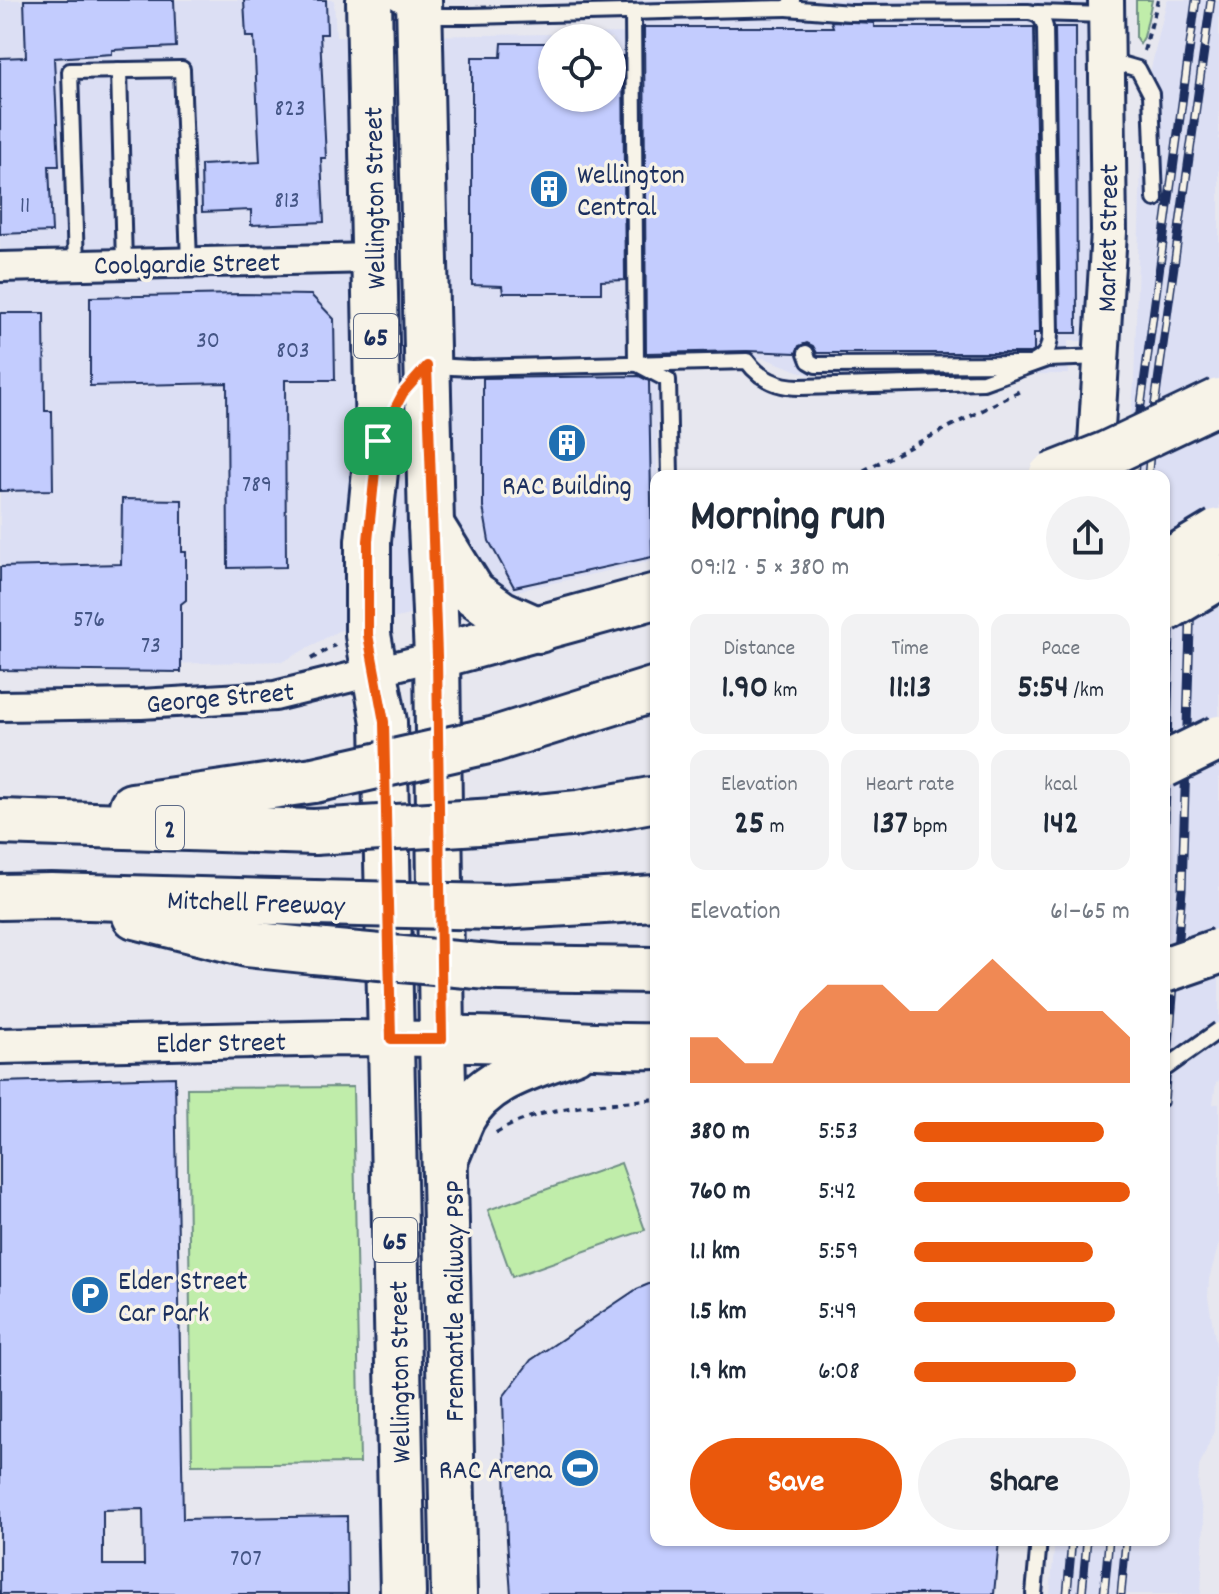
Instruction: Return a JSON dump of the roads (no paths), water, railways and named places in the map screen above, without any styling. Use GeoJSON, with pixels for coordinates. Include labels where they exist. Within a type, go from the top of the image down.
{"type":"FeatureCollection","features":[{"type":"Feature","properties":{"kind":"main road","name":"Wellington Street"},"geometry":{"type":"LineString","coordinates":[[369,0],[379,64],[374,258],[378,441],[368,541],[368,635],[384,722],[403,1594]]}},
{"type":"Feature","properties":{"kind":"main road","name":"Wellington Street"},"geometry":{"type":"LineString","coordinates":[[408,12],[427,366],[437,656],[454,1594]]}},
{"type":"Feature","properties":{"kind":"main road"},"geometry":{"type":"LineString","coordinates":[[378,441],[403,393],[427,366]]}},
{"type":"Feature","properties":{"kind":"main road"},"geometry":{"type":"LineString","coordinates":[[1066,470],[1219,401]]}},
{"type":"Feature","properties":{"kind":"main road"},"geometry":{"type":"LineString","coordinates":[[431,525],[473,593],[501,613],[539,630]]}},
{"type":"Feature","properties":{"kind":"main road"},"geometry":{"type":"LineString","coordinates":[[1170,560],[1219,531]]}},
{"type":"Feature","properties":{"kind":"main road"},"geometry":{"type":"LineString","coordinates":[[1170,606],[1219,577]]}},
{"type":"Feature","properties":{"kind":"main road"},"geometry":{"type":"LineString","coordinates":[[437,656],[650,598]]}},
{"type":"Feature","properties":{"kind":"main road"},"geometry":{"type":"LineString","coordinates":[[13,822],[314,780],[492,740],[650,691]]}},
{"type":"Feature","properties":{"kind":"main road"},"geometry":{"type":"LineString","coordinates":[[1170,762],[1219,738]]}},
{"type":"Feature","properties":{"kind":"main road"},"geometry":{"type":"LineString","coordinates":[[1170,785],[1219,773]]}},
{"type":"Feature","properties":{"kind":"main road","name":"2"},"geometry":{"type":"LineString","coordinates":[[13,822],[314,832],[495,821],[579,813],[650,800]]}},
{"type":"Feature","properties":{"kind":"main road"},"geometry":{"type":"LineString","coordinates":[[51,896],[247,944],[500,968],[650,970]]}},
{"type":"Feature","properties":{"kind":"main road","name":"Mitchell Freeway"},"geometry":{"type":"LineString","coordinates":[[0,897],[498,907],[650,898]]}},
{"type":"Feature","properties":{"kind":"main road"},"geometry":{"type":"LineString","coordinates":[[1170,968],[1219,951]]}},
{"type":"Feature","properties":{"kind":"main road"},"geometry":{"type":"LineString","coordinates":[[442,1039],[489,1037],[542,1043],[650,1046]]}},
{"type":"Feature","properties":{"kind":"main road"},"geometry":{"type":"LineString","coordinates":[[445,1160],[464,1117],[492,1085],[591,1044]]}},
{"type":"Feature","properties":{"kind":"street","name":"Market Street"},"geometry":{"type":"LineString","coordinates":[[1094,470],[1109,232],[1106,7]]}},
{"type":"Feature","properties":{"kind":"street","name":"Coolgardie Street"},"geometry":{"type":"LineString","coordinates":[[0,267],[374,258]]}},
{"type":"Feature","properties":{"kind":"street","name":"George Street"},"geometry":{"type":"LineString","coordinates":[[0,706],[141,704],[275,696],[437,656]]}},
{"type":"Feature","properties":{"kind":"street","name":"Elder Street"},"geometry":{"type":"LineString","coordinates":[[0,1046],[442,1039]]}},
{"type":"Feature","properties":{"kind":"lane"},"geometry":{"type":"LineString","coordinates":[[408,12],[633,13],[790,4],[851,13],[1106,7]]}},
{"type":"Feature","properties":{"kind":"lane"},"geometry":{"type":"LineString","coordinates":[[811,359],[1031,364],[1044,357],[1050,347],[1050,333],[1045,27],[1041,7]]}},
{"type":"Feature","properties":{"kind":"lane"},"geometry":{"type":"LineString","coordinates":[[633,13],[636,363]]}},
{"type":"Feature","properties":{"kind":"lane"},"geometry":{"type":"LineString","coordinates":[[1107,60],[1138,69],[1151,94],[1155,199]]}},
{"type":"Feature","properties":{"kind":"lane"},"geometry":{"type":"LineString","coordinates":[[76,265],[70,71],[182,69],[189,262]]}},
{"type":"Feature","properties":{"kind":"lane"},"geometry":{"type":"LineString","coordinates":[[119,70],[124,264]]}},
{"type":"Feature","properties":{"kind":"lane"},"geometry":{"type":"LineString","coordinates":[[427,366],[472,368],[747,361],[764,378],[786,386],[800,387],[983,382],[1047,359],[1102,357]]}},
{"type":"Feature","properties":{"kind":"lane"},"geometry":{"type":"LineString","coordinates":[[636,363],[668,380],[670,470]]}},
{"type":"Feature","properties":{"kind":"lane"},"geometry":{"type":"LineString","coordinates":[[1170,1065],[1219,1030]]}},
{"type":"Feature","properties":{"kind":"lane"},"geometry":{"type":"LineString","coordinates":[[1034,1594],[1038,1546]]}},
{"type":"Feature","properties":{"kind":"railway"},"geometry":{"type":"LineString","coordinates":[[1135,470],[1196,0]]}},
{"type":"Feature","properties":{"kind":"railway"},"geometry":{"type":"LineString","coordinates":[[1149,470],[1154,410],[1211,0]]}},
{"type":"Feature","properties":{"kind":"railway"},"geometry":{"type":"LineString","coordinates":[[1170,632],[1171,594]]}},
{"type":"Feature","properties":{"kind":"railway"},"geometry":{"type":"LineString","coordinates":[[1170,1032],[1182,890],[1191,595]]}},
{"type":"Feature","properties":{"kind":"railway"},"geometry":{"type":"LineString","coordinates":[[1067,1594],[1071,1546]]}},
{"type":"Feature","properties":{"kind":"railway"},"geometry":{"type":"LineString","coordinates":[[1082,1594],[1086,1546]]}},
{"type":"Feature","properties":{"kind":"railway"},"geometry":{"type":"LineString","coordinates":[[1104,1594],[1108,1546]]}},
{"type":"Feature","properties":{"kind":"railway"},"geometry":{"type":"LineString","coordinates":[[1121,1594],[1125,1546]]}},
{"type":"Feature","properties":{"kind":"place","name":"Wellington Central"},"geometry":{"type":"Point","coordinates":[549,189]}},
{"type":"Feature","properties":{"kind":"place","name":"RAC Building"},"geometry":{"type":"Point","coordinates":[567,443]}},
{"type":"Feature","properties":{"kind":"place","name":"Elder Street Car Park"},"geometry":{"type":"Point","coordinates":[90,1295]}},
{"type":"Feature","properties":{"kind":"place","name":"RAC Arena"},"geometry":{"type":"Point","coordinates":[580,1468]}}]}
